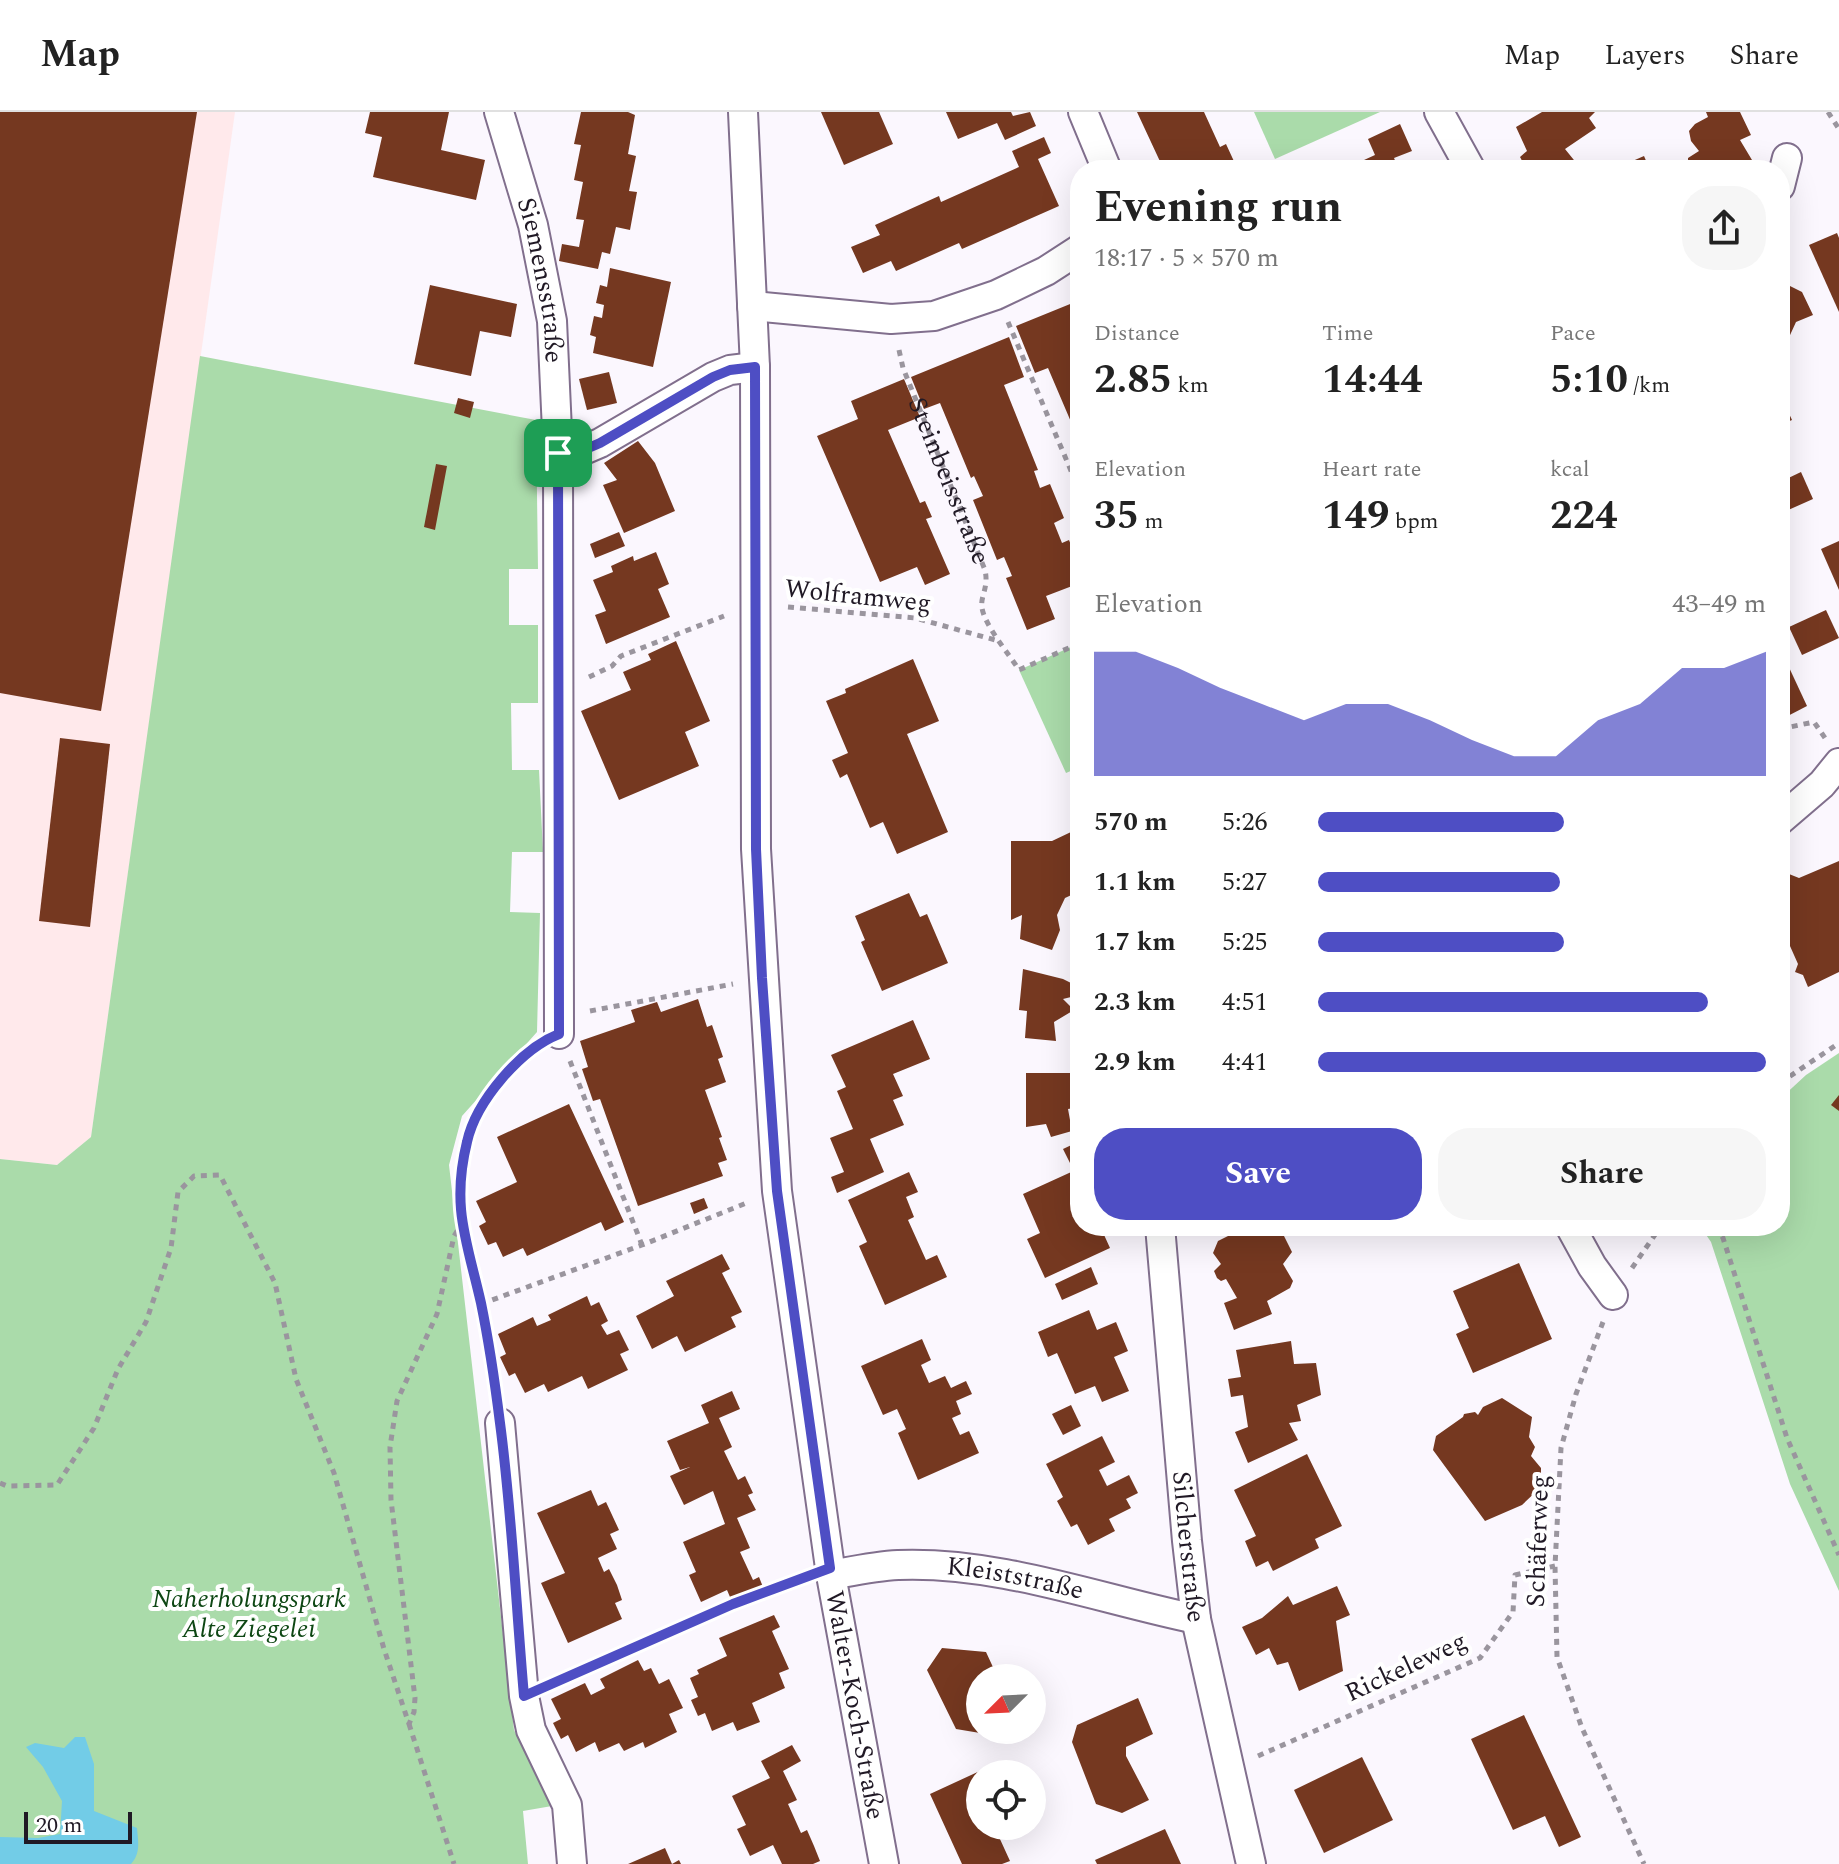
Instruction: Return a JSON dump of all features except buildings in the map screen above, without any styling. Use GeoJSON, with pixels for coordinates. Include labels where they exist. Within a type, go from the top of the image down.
{"type":"FeatureCollection","features":[{"type":"Feature","properties":{"kind":"street","name":"Siemensstraße"},"geometry":{"type":"LineString","coordinates":[[499,112],[533,225],[552,321],[558,453],[559,1026]]}},
{"type":"Feature","properties":{"kind":"street","name":"Walter-Koch-Straße"},"geometry":{"type":"LineString","coordinates":[[743,112],[755,367],[753,605],[756,849],[777,1191],[831,1572],[884,1864]]}},
{"type":"Feature","properties":{"kind":"street"},"geometry":{"type":"LineString","coordinates":[[1083,112],[1103,160]]}},
{"type":"Feature","properties":{"kind":"street"},"geometry":{"type":"LineString","coordinates":[[1439,112],[1465,160]]}},
{"type":"Feature","properties":{"kind":"street"},"geometry":{"type":"LineString","coordinates":[[752,306],[891,319],[934,316],[996,295],[1070,255]]}},
{"type":"Feature","properties":{"kind":"street"},"geometry":{"type":"LineString","coordinates":[[558,453],[579,452],[600,443],[713,377],[730,370],[755,367]]}},
{"type":"Feature","properties":{"kind":"street"},"geometry":{"type":"LineString","coordinates":[[1790,811],[1822,784],[1835,755]]}},
{"type":"Feature","properties":{"kind":"street","name":"Silcherstraße"},"geometry":{"type":"LineString","coordinates":[[1161,1236],[1185,1526],[1196,1619],[1251,1864]]}},
{"type":"Feature","properties":{"kind":"street"},"geometry":{"type":"LineString","coordinates":[[1576,1236],[1613,1295]]}},
{"type":"Feature","properties":{"kind":"street"},"geometry":{"type":"LineString","coordinates":[[500,1423],[524,1696],[531,1730],[567,1805],[572,1864]]}},
{"type":"Feature","properties":{"kind":"street","name":"Kleiststraße"},"geometry":{"type":"LineString","coordinates":[[831,1572],[898,1565],[950,1567],[1001,1574],[1196,1619]]}},
{"type":"Feature","properties":{"kind":"path"},"geometry":{"type":"LineString","coordinates":[[1828,112],[1839,129]]}},
{"type":"Feature","properties":{"kind":"path"},"geometry":{"type":"LineString","coordinates":[[996,295],[1070,469]]}},
{"type":"Feature","properties":{"kind":"path","name":"Steinbeisstraße"},"geometry":{"type":"LineString","coordinates":[[891,319],[903,368],[985,570],[988,583],[981,604],[982,612],[999,641]]}},
{"type":"Feature","properties":{"kind":"path"},"geometry":{"type":"LineString","coordinates":[[559,691],[612,666],[621,656],[753,605]]}},
{"type":"Feature","properties":{"kind":"path","name":"Wolframweg"},"geometry":{"type":"LineString","coordinates":[[753,605],[915,618],[999,641]]}},
{"type":"Feature","properties":{"kind":"path"},"geometry":{"type":"LineString","coordinates":[[999,641],[1019,670],[1070,647]]}},
{"type":"Feature","properties":{"kind":"path"},"geometry":{"type":"LineString","coordinates":[[1790,727],[1814,722],[1835,755]]}},
{"type":"Feature","properties":{"kind":"path"},"geometry":{"type":"LineString","coordinates":[[500,1423],[481,1304],[461,1225],[462,1169],[467,1138],[477,1116],[510,1067],[559,1026],[762,978]]}},
{"type":"Feature","properties":{"kind":"path"},"geometry":{"type":"LineString","coordinates":[[559,1026],[642,1245]]}},
{"type":"Feature","properties":{"kind":"path"},"geometry":{"type":"LineString","coordinates":[[1790,1076],[1839,1043]]}},
{"type":"Feature","properties":{"kind":"path"},"geometry":{"type":"LineString","coordinates":[[0,1483],[7,1486],[57,1485],[94,1428],[118,1369],[146,1322],[171,1248],[178,1192],[194,1176],[220,1175],[275,1283],[296,1379],[334,1473],[384,1649],[454,1864]]}},
{"type":"Feature","properties":{"kind":"path"},"geometry":{"type":"LineString","coordinates":[[481,1304],[777,1191]]}},
{"type":"Feature","properties":{"kind":"path"},"geometry":{"type":"LineString","coordinates":[[409,1724],[415,1698],[391,1500],[390,1447],[397,1401],[437,1314],[454,1236],[461,1225]]}},
{"type":"Feature","properties":{"kind":"path","name":"Schäferweg"},"geometry":{"type":"LineString","coordinates":[[1644,1864],[1582,1728],[1557,1657],[1555,1566],[1561,1448],[1576,1394],[1613,1295],[1654,1236]]}},
{"type":"Feature","properties":{"kind":"path"},"geometry":{"type":"LineString","coordinates":[[1722,1236],[1787,1438],[1839,1555]]}},
{"type":"Feature","properties":{"kind":"path","name":"Rickeleweg"},"geometry":{"type":"LineString","coordinates":[[1228,1769],[1480,1658],[1513,1612],[1515,1575],[1555,1566]]}},
{"type":"Feature","properties":{"kind":"path"},"geometry":{"type":"LineString","coordinates":[[524,1696],[733,1604],[831,1572]]}},
{"type":"Feature","properties":{"kind":"shaded area"},"geometry":{"type":"Polygon","coordinates":[[[0,112],[235,112],[91,1137],[57,1165],[0,1159],[0,112]]]}},
{"type":"Feature","properties":{"kind":"green space"},"geometry":{"type":"Polygon","coordinates":[[[1254,112],[1380,112],[1275,159],[1254,112]]]}},
{"type":"Feature","properties":{"kind":"green space","name":"Naherholungspark Alte Ziegelei"},"geometry":{"type":"Polygon","coordinates":[[[200,356],[536,420],[538,569],[509,569],[509,625],[538,625],[538,703],[511,703],[512,770],[539,770],[543,852],[512,852],[510,912],[540,913],[537,1032],[462,1116],[449,1165],[514,1730],[552,1806],[523,1811],[528,1864],[0,1864],[0,1159],[57,1165],[91,1137],[200,356]]]}},
{"type":"Feature","properties":{"kind":"green space"},"geometry":{"type":"Polygon","coordinates":[[[1070,647],[1070,771],[1066,773],[1019,670],[1070,647]]]}},
{"type":"Feature","properties":{"kind":"green space"},"geometry":{"type":"Polygon","coordinates":[[[1839,1053],[1839,1591],[1790,1484],[1707,1236],[1790,1236],[1790,1090],[1839,1053]]]}},
{"type":"Feature","properties":{"kind":"water"},"geometry":{"type":"Polygon","coordinates":[[[75,1737],[85,1737],[94,1764],[94,1811],[137,1828],[138,1847],[134,1860],[131,1864],[0,1864],[0,1837],[38,1838],[60,1834],[62,1801],[43,1767],[26,1747],[35,1743],[64,1748],[75,1737]]]}},
{"type":"Feature","properties":{"kind":"route"},"geometry":{"type":"LineString","coordinates":[[755,367],[753,605],[756,849],[762,978],[777,1191],[830,1568],[733,1604],[524,1696],[500,1423],[481,1304],[461,1225],[459,1201],[467,1138],[477,1116],[510,1067],[541,1041],[559,1034],[558,453],[579,452],[600,443],[713,377],[730,370],[755,367]]}}]}
